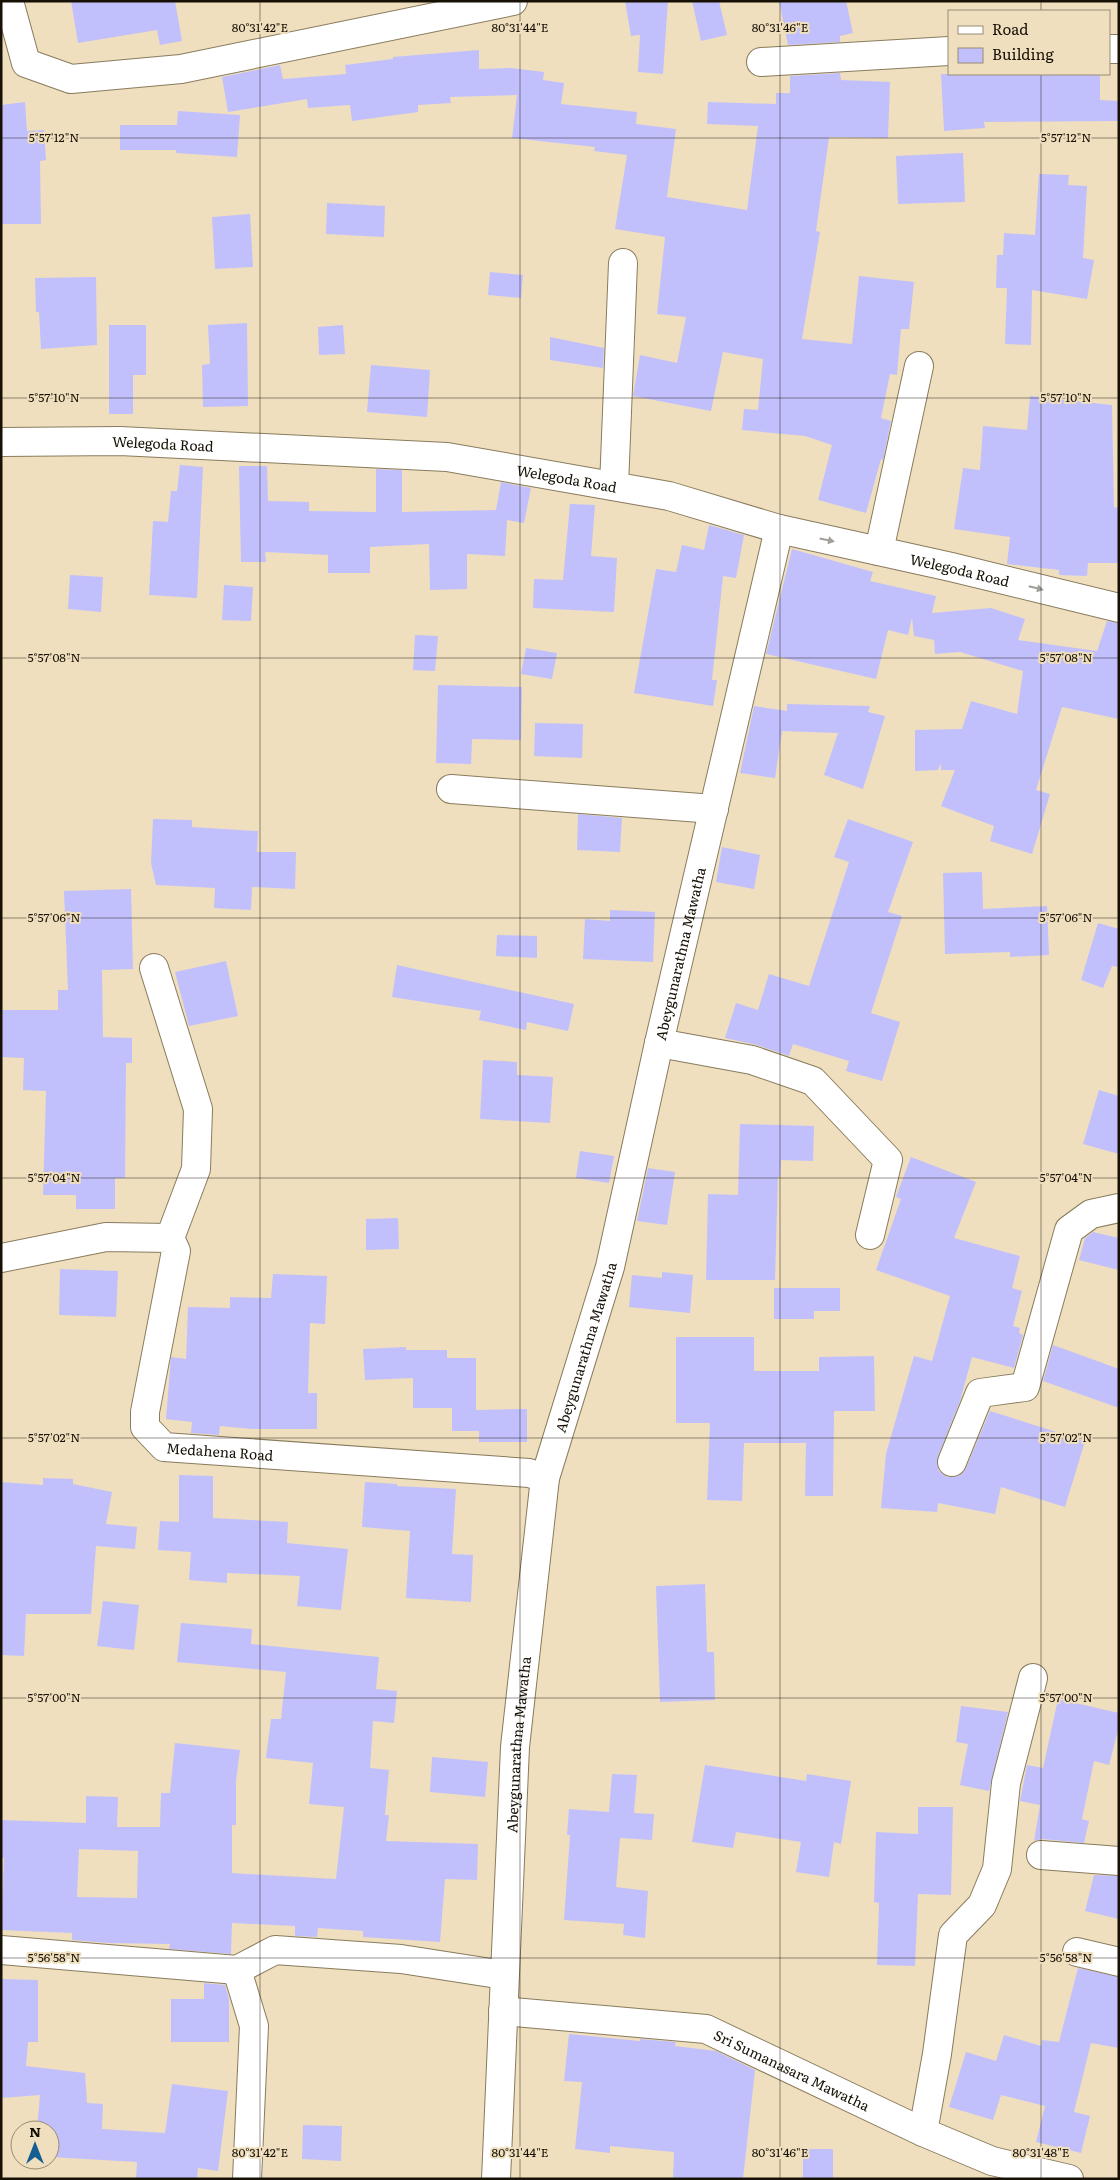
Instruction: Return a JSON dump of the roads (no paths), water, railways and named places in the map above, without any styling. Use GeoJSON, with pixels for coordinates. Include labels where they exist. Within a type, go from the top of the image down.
{"type":"FeatureCollection","features":[{"type":"Feature","properties":{"kind":"street"},"geometry":{"type":"LineString","coordinates":[[9,1],[26,63],[70,79],[181,69],[513,1]]}},
{"type":"Feature","properties":{"kind":"street"},"geometry":{"type":"LineString","coordinates":[[761,62],[948,51]]}},
{"type":"Feature","properties":{"kind":"street"},"geometry":{"type":"LineString","coordinates":[[614,486],[623,263]]}},
{"type":"Feature","properties":{"kind":"street"},"geometry":{"type":"LineString","coordinates":[[879,551],[919,366]]}},
{"type":"Feature","properties":{"kind":"street","name":"Welegoda Road"},"geometry":{"type":"LineString","coordinates":[[1,442],[120,441],[447,457],[668,496],[779,529],[1119,608]]}},
{"type":"Feature","properties":{"kind":"street","name":"Abeygunarathna Mawatha"},"geometry":{"type":"LineString","coordinates":[[496,2179],[515,1747],[545,1478],[610,1267],[659,1043],[779,529]]}},
{"type":"Feature","properties":{"kind":"street"},"geometry":{"type":"LineString","coordinates":[[451,789],[714,809]]}},
{"type":"Feature","properties":{"kind":"street"},"geometry":{"type":"LineString","coordinates":[[1,1258],[106,1237],[170,1238],[196,1169],[198,1109],[154,968]]}},
{"type":"Feature","properties":{"kind":"street"},"geometry":{"type":"LineString","coordinates":[[659,1043],[752,1060],[813,1081],[888,1160],[870,1235]]}},
{"type":"Feature","properties":{"kind":"street"},"geometry":{"type":"LineString","coordinates":[[952,1462],[980,1393],[1025,1387],[1069,1230],[1091,1214],[1119,1208]]}},
{"type":"Feature","properties":{"kind":"street","name":"Medahena Road"},"geometry":{"type":"LineString","coordinates":[[170,1238],[176,1251],[145,1412],[145,1427],[164,1447],[529,1473],[545,1478]]}},
{"type":"Feature","properties":{"kind":"street"},"geometry":{"type":"LineString","coordinates":[[923,2132],[938,2054],[953,1935],[982,1905],[997,1869],[1006,1783],[1033,1678]]}},
{"type":"Feature","properties":{"kind":"street"},"geometry":{"type":"LineString","coordinates":[[1041,1855],[1119,1861]]}},
{"type":"Feature","properties":{"kind":"street"},"geometry":{"type":"LineString","coordinates":[[1,1950],[237,1970],[275,1950],[401,1959],[504,1975]]}},
{"type":"Feature","properties":{"kind":"street"},"geometry":{"type":"LineString","coordinates":[[1077,1952],[1119,1962]]}},
{"type":"Feature","properties":{"kind":"street"},"geometry":{"type":"LineString","coordinates":[[237,1970],[254,2026],[247,2179]]}},
{"type":"Feature","properties":{"kind":"street","name":"Sri Sumanasara Mawatha"},"geometry":{"type":"LineString","coordinates":[[503,2011],[706,2029],[923,2132],[992,2161],[1069,2179]]}}]}
